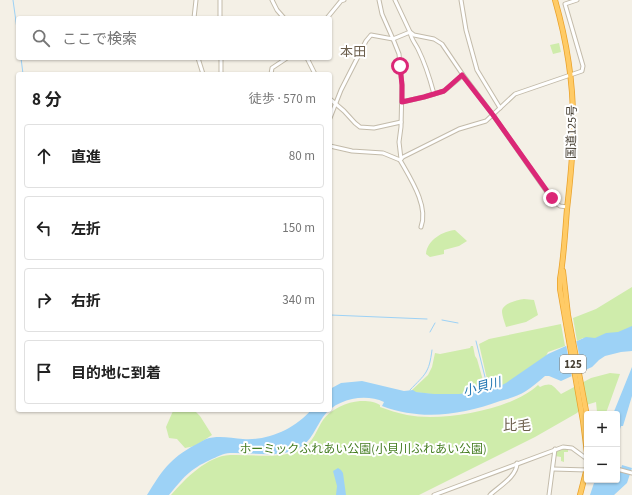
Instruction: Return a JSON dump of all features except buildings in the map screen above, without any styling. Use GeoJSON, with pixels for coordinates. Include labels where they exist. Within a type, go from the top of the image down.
{"type":"FeatureCollection","features":[{"type":"Feature","properties":{"kind":"highway","name":"国道125号"},"geometry":{"type":"LineString","coordinates":[[555,0],[565,41],[570,76],[573,131],[560,289],[584,411]]}},
{"type":"Feature","properties":{"kind":"highway"},"geometry":{"type":"LineString","coordinates":[[580,495],[584,480]]}},
{"type":"Feature","properties":{"kind":"street"},"geometry":{"type":"LineString","coordinates":[[194,16],[196,0]]}},
{"type":"Feature","properties":{"kind":"street"},"geometry":{"type":"LineString","coordinates":[[220,0],[220,16]]}},
{"type":"Feature","properties":{"kind":"street"},"geometry":{"type":"LineString","coordinates":[[272,0],[282,16]]}},
{"type":"Feature","properties":{"kind":"street"},"geometry":{"type":"LineString","coordinates":[[329,16],[341,1],[344,0]]}},
{"type":"Feature","properties":{"kind":"street"},"geometry":{"type":"LineString","coordinates":[[378,0],[398,50],[400,60],[402,102],[399,142],[401,159],[422,206],[424,215],[421,227]]}},
{"type":"Feature","properties":{"kind":"street"},"geometry":{"type":"LineString","coordinates":[[400,0],[395,1],[410,32],[412,40],[418,48],[434,94]]}},
{"type":"Feature","properties":{"kind":"street"},"geometry":{"type":"LineString","coordinates":[[461,0],[466,30],[477,70],[500,108]]}},
{"type":"Feature","properties":{"kind":"street"},"geometry":{"type":"LineString","coordinates":[[332,146],[352,151],[383,153],[401,159],[459,129],[486,121],[515,94],[582,71],[583,66],[564,4],[577,0]]}},
{"type":"Feature","properties":{"kind":"street"},"geometry":{"type":"LineString","coordinates":[[332,112],[357,57],[369,36],[372,34],[393,39],[410,32]]}},
{"type":"Feature","properties":{"kind":"street"},"geometry":{"type":"LineString","coordinates":[[410,32],[414,35],[434,39],[441,43],[462,75],[493,115],[554,202],[560,206],[567,207]]}},
{"type":"Feature","properties":{"kind":"street"},"geometry":{"type":"LineString","coordinates":[[199,60],[202,72]]}},
{"type":"Feature","properties":{"kind":"street"},"geometry":{"type":"LineString","coordinates":[[221,60],[221,72]]}},
{"type":"Feature","properties":{"kind":"street"},"geometry":{"type":"LineString","coordinates":[[272,72],[272,68],[285,60]]}},
{"type":"Feature","properties":{"kind":"street"},"geometry":{"type":"LineString","coordinates":[[309,60],[314,72]]}},
{"type":"Feature","properties":{"kind":"street"},"geometry":{"type":"LineString","coordinates":[[402,102],[446,90],[462,75]]}},
{"type":"Feature","properties":{"kind":"street"},"geometry":{"type":"LineString","coordinates":[[332,101],[344,110],[357,126],[363,128],[377,128],[401,122]]}},
{"type":"Feature","properties":{"kind":"street"},"geometry":{"type":"LineString","coordinates":[[434,495],[555,449],[569,447],[584,457]]}},
{"type":"Feature","properties":{"kind":"street"},"geometry":{"type":"LineString","coordinates":[[549,495],[555,449]]}},
{"type":"Feature","properties":{"kind":"street"},"geometry":{"type":"LineString","coordinates":[[490,495],[499,489],[513,474],[517,463]]}},
{"type":"Feature","properties":{"kind":"street"},"geometry":{"type":"LineString","coordinates":[[553,469],[584,469]]}},
{"type":"Feature","properties":{"kind":"street"},"geometry":{"type":"LineString","coordinates":[[620,471],[632,474]]}},
{"type":"Feature","properties":{"kind":"green space"},"geometry":{"type":"Polygon","coordinates":[[[559,43],[561,52],[553,54],[550,45],[559,43]]]}},
{"type":"Feature","properties":{"kind":"green space"},"geometry":{"type":"Polygon","coordinates":[[[455,230],[467,241],[459,246],[444,250],[444,254],[430,257],[426,254],[429,244],[436,237],[446,232],[455,230]]]}},
{"type":"Feature","properties":{"kind":"green space"},"geometry":{"type":"Polygon","coordinates":[[[632,287],[632,330],[596,339],[583,338],[577,341],[573,318],[596,309],[632,287]]]}},
{"type":"Feature","properties":{"kind":"green space"},"geometry":{"type":"Polygon","coordinates":[[[524,299],[534,300],[538,315],[526,322],[506,327],[502,313],[503,308],[511,302],[524,299]]]}},
{"type":"Feature","properties":{"kind":"green space"},"geometry":{"type":"Polygon","coordinates":[[[561,324],[565,346],[548,352],[546,356],[506,385],[492,389],[489,388],[479,344],[489,339],[561,324]]]}},
{"type":"Feature","properties":{"kind":"green space"},"geometry":{"type":"Polygon","coordinates":[[[473,346],[486,391],[448,396],[414,392],[412,390],[428,375],[432,367],[435,353],[440,354],[470,348],[473,346]]]}},
{"type":"Feature","properties":{"kind":"green space","name":"ホーミックふれあい公園(小貝川ふれあい公園)"},"geometry":{"type":"Polygon","coordinates":[[[610,373],[620,374],[607,411],[597,411],[596,402],[583,406],[577,413],[535,437],[419,495],[171,495],[197,469],[221,456],[266,456],[284,454],[302,449],[312,440],[326,416],[335,409],[350,403],[368,401],[380,405],[380,407],[407,415],[439,417],[476,412],[494,407],[526,394],[538,385],[540,387],[552,385],[561,394],[591,378],[610,373]]]}},
{"type":"Feature","properties":{"kind":"green space"},"geometry":{"type":"Polygon","coordinates":[[[173,412],[196,412],[212,435],[195,446],[185,448],[177,439],[169,438],[166,427],[173,412]]]}},
{"type":"Feature","properties":{"kind":"green space"},"geometry":{"type":"Polygon","coordinates":[[[568,449],[568,452],[564,452],[564,462],[561,461],[561,457],[555,456],[556,451],[568,449]]]}},
{"type":"Feature","properties":{"kind":"water"},"geometry":{"type":"Polygon","coordinates":[[[632,326],[632,351],[605,356],[592,367],[561,381],[545,376],[523,393],[471,410],[456,413],[427,415],[412,414],[382,406],[384,402],[368,398],[351,399],[332,408],[332,388],[341,383],[362,381],[404,391],[413,390],[416,392],[434,394],[459,394],[500,386],[548,354],[586,337],[595,338],[606,333],[618,332],[632,326]]]}},
{"type":"Feature","properties":{"kind":"water"},"geometry":{"type":"Polygon","coordinates":[[[632,367],[632,396],[623,426],[621,426],[620,429],[620,411],[614,411],[632,367]]]}},
{"type":"Feature","properties":{"kind":"water"},"geometry":{"type":"Polygon","coordinates":[[[309,412],[328,412],[323,417],[307,442],[299,448],[274,454],[222,454],[203,463],[192,471],[169,495],[147,495],[162,472],[172,461],[186,450],[206,439],[220,437],[252,439],[271,436],[289,428],[309,412]]]}},
{"type":"Feature","properties":{"kind":"water"},"geometry":{"type":"Polygon","coordinates":[[[622,465],[632,468],[627,483],[614,495],[590,495],[594,483],[620,483],[620,470],[622,465]]]}},
{"type":"Feature","properties":{"kind":"water"},"geometry":{"type":"Polygon","coordinates":[[[338,468],[343,473],[346,495],[336,495],[337,486],[333,471],[338,468]]]}},
{"type":"Feature","properties":{"kind":"pier"},"geometry":{"type":"Polygon","coordinates":[[[576,340],[583,373],[572,378],[566,344],[576,340]]]}},
{"type":"Feature","properties":{"kind":"waterway"},"geometry":{"type":"LineString","coordinates":[[13,0],[16,22]]}},
{"type":"Feature","properties":{"kind":"waterway"},"geometry":{"type":"LineString","coordinates":[[21,60],[23,72]]}},
{"type":"Feature","properties":{"kind":"waterway"},"geometry":{"type":"LineString","coordinates":[[332,315],[427,319]]}},
{"type":"Feature","properties":{"kind":"waterway"},"geometry":{"type":"LineString","coordinates":[[442,320],[458,323]]}},
{"type":"Feature","properties":{"kind":"waterway"},"geometry":{"type":"LineString","coordinates":[[430,332],[435,323]]}},
{"type":"Feature","properties":{"kind":"waterway","name":"小貝川"},"geometry":{"type":"LineString","coordinates":[[476,341],[488,389]]}},
{"type":"Feature","properties":{"kind":"waterway"},"geometry":{"type":"LineString","coordinates":[[410,390],[426,373],[432,350]]}},
{"type":"Feature","properties":{"kind":"district","name":"本田"},"geometry":{"type":"Point","coordinates":[353,52]}},
{"type":"Feature","properties":{"kind":"district","name":"比毛"},"geometry":{"type":"Point","coordinates":[517,426]}},
{"type":"Feature","properties":{"kind":"route"},"geometry":{"type":"LineString","coordinates":[[400,66],[402,102],[444,91],[462,75],[493,115],[552,198]]}}]}
